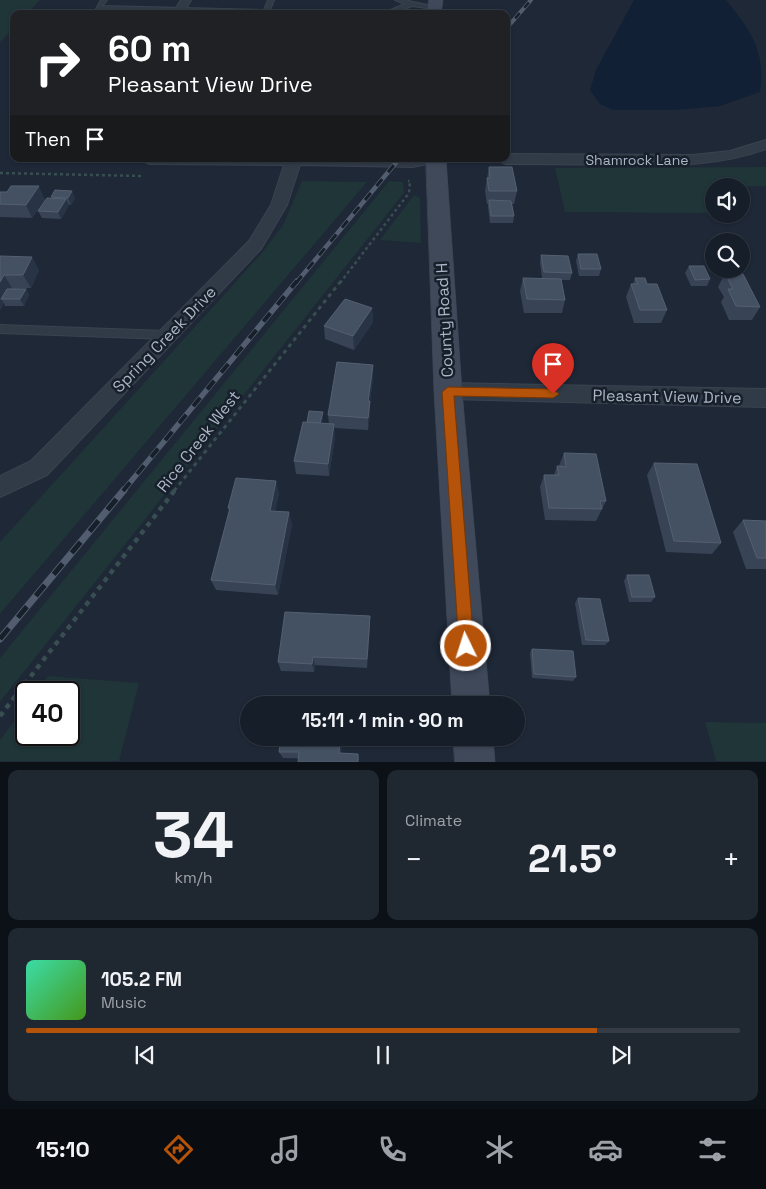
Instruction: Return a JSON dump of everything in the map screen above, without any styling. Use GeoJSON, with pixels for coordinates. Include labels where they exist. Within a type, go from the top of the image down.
{"type":"FeatureCollection","features":[{"type":"Feature","properties":{"kind":"street","name":"Shamrock Lane"},"geometry":{"type":"LineString","coordinates":[[510,159],[677,161],[715,158],[748,152],[766,144]]}},
{"type":"Feature","properties":{"kind":"street","name":"Spring Creek Drive"},"geometry":{"type":"LineString","coordinates":[[0,486],[39,468],[255,245],[275,217],[284,198],[293,162]]}},
{"type":"Feature","properties":{"kind":"street"},"geometry":{"type":"LineString","coordinates":[[413,162],[428,168]]}},
{"type":"Feature","properties":{"kind":"street","name":"County Road H"},"geometry":{"type":"LineString","coordinates":[[428,168],[448,392],[470,696]]}},
{"type":"Feature","properties":{"kind":"street","name":"Pleasant View Drive"},"geometry":{"type":"LineString","coordinates":[[448,392],[766,398]]}},
{"type":"Feature","properties":{"kind":"street"},"geometry":{"type":"LineString","coordinates":[[474,746],[475,762]]}},
{"type":"Feature","properties":{"kind":"lane"},"geometry":{"type":"LineString","coordinates":[[104,0],[98,8],[224,10]]}},
{"type":"Feature","properties":{"kind":"lane"},"geometry":{"type":"LineString","coordinates":[[398,0],[411,4],[435,7]]}},
{"type":"Feature","properties":{"kind":"lane"},"geometry":{"type":"LineString","coordinates":[[398,10],[411,4]]}},
{"type":"Feature","properties":{"kind":"lane"},"geometry":{"type":"LineString","coordinates":[[0,329],[166,335]]}},
{"type":"Feature","properties":{"kind":"path","name":"Rice Creek West"},"geometry":{"type":"LineString","coordinates":[[0,716],[179,485],[369,247],[428,168]]}},
{"type":"Feature","properties":{"kind":"path"},"geometry":{"type":"LineString","coordinates":[[0,173],[148,176]]}},
{"type":"Feature","properties":{"kind":"green space"},"geometry":{"type":"Polygon","coordinates":[[[0,0],[40,0],[31,10],[10,10],[10,32],[0,42],[0,0]]]}},
{"type":"Feature","properties":{"kind":"green space"},"geometry":{"type":"Polygon","coordinates":[[[766,167],[766,186],[750,186],[750,178],[705,178],[705,213],[565,212],[555,168],[766,167]]]}},
{"type":"Feature","properties":{"kind":"green space"},"geometry":{"type":"Polygon","coordinates":[[[302,181],[367,182],[0,614],[0,542],[262,253],[283,225],[302,181]]]}},
{"type":"Feature","properties":{"kind":"green space"},"geometry":{"type":"Polygon","coordinates":[[[389,181],[403,182],[404,193],[0,702],[0,658],[389,181]]]}},
{"type":"Feature","properties":{"kind":"green space"},"geometry":{"type":"Polygon","coordinates":[[[414,195],[420,198],[421,243],[380,240],[414,195]]]}},
{"type":"Feature","properties":{"kind":"green space"},"geometry":{"type":"Polygon","coordinates":[[[48,676],[139,683],[119,761],[0,761],[0,740],[15,720],[15,746],[80,746],[80,681],[44,681],[48,676]]]}},
{"type":"Feature","properties":{"kind":"green space"},"geometry":{"type":"Polygon","coordinates":[[[705,722],[766,723],[766,761],[716,761],[705,722]]]}},
{"type":"Feature","properties":{"kind":"water"},"geometry":{"type":"Polygon","coordinates":[[[634,0],[726,0],[749,31],[754,42],[761,65],[760,92],[720,106],[675,110],[613,110],[600,104],[590,90],[596,70],[634,0]]]}},
{"type":"Feature","properties":{"kind":"building"},"geometry":{"type":"Polygon","coordinates":[[[489,167],[512,167],[517,191],[489,191],[487,178],[490,178],[489,167]]]}},
{"type":"Feature","properties":{"kind":"building"},"geometry":{"type":"Polygon","coordinates":[[[11,186],[39,186],[26,205],[0,204],[0,192],[7,192],[11,186]]]}},
{"type":"Feature","properties":{"kind":"building"},"geometry":{"type":"Polygon","coordinates":[[[55,190],[72,191],[68,198],[51,197],[55,190]]]}},
{"type":"Feature","properties":{"kind":"building"},"geometry":{"type":"Polygon","coordinates":[[[47,198],[66,199],[58,212],[38,211],[47,198]]]}},
{"type":"Feature","properties":{"kind":"building"},"geometry":{"type":"Polygon","coordinates":[[[489,200],[511,201],[514,216],[491,216],[489,200]]]}},
{"type":"Feature","properties":{"kind":"building"},"geometry":{"type":"Polygon","coordinates":[[[578,254],[597,254],[601,269],[581,269],[578,254]]]}},
{"type":"Feature","properties":{"kind":"building"},"geometry":{"type":"Polygon","coordinates":[[[541,255],[568,256],[572,273],[544,272],[541,255]]]}},
{"type":"Feature","properties":{"kind":"building"},"geometry":{"type":"Polygon","coordinates":[[[0,256],[32,257],[23,275],[4,275],[0,282],[0,256]]]}},
{"type":"Feature","properties":{"kind":"building"},"geometry":{"type":"Polygon","coordinates":[[[689,266],[704,266],[705,278],[710,279],[695,280],[689,266]]]}},
{"type":"Feature","properties":{"kind":"building"},"geometry":{"type":"Polygon","coordinates":[[[523,278],[561,279],[565,300],[527,299],[523,278]]]}},
{"type":"Feature","properties":{"kind":"building"},"geometry":{"type":"Polygon","coordinates":[[[635,278],[645,278],[647,284],[657,284],[667,310],[640,310],[631,284],[638,284],[635,278]]]}},
{"type":"Feature","properties":{"kind":"building"},"geometry":{"type":"Polygon","coordinates":[[[728,278],[745,278],[760,307],[736,306],[728,289],[733,289],[728,278]]]}},
{"type":"Feature","properties":{"kind":"building"},"geometry":{"type":"Polygon","coordinates":[[[7,289],[26,289],[20,299],[1,299],[7,289]]]}},
{"type":"Feature","properties":{"kind":"building"},"geometry":{"type":"Polygon","coordinates":[[[345,299],[372,308],[353,336],[324,326],[345,299]]]}},
{"type":"Feature","properties":{"kind":"building"},"geometry":{"type":"Polygon","coordinates":[[[337,362],[373,365],[368,401],[370,401],[368,418],[328,415],[337,362]]]}},
{"type":"Feature","properties":{"kind":"building"},"geometry":{"type":"Polygon","coordinates":[[[309,411],[323,412],[320,423],[307,422],[309,411]]]}},
{"type":"Feature","properties":{"kind":"building"},"geometry":{"type":"Polygon","coordinates":[[[303,422],[334,424],[328,464],[294,461],[303,422]]]}},
{"type":"Feature","properties":{"kind":"building"},"geometry":{"type":"Polygon","coordinates":[[[564,453],[596,454],[606,501],[600,501],[602,509],[549,508],[544,475],[559,475],[557,466],[566,467],[564,453]]]}},
{"type":"Feature","properties":{"kind":"building"},"geometry":{"type":"Polygon","coordinates":[[[654,463],[697,464],[721,543],[674,541],[654,463]]]}},
{"type":"Feature","properties":{"kind":"building"},"geometry":{"type":"Polygon","coordinates":[[[236,478],[276,481],[270,511],[289,512],[275,585],[211,580],[236,478]]]}},
{"type":"Feature","properties":{"kind":"building"},"geometry":{"type":"Polygon","coordinates":[[[743,520],[766,521],[766,558],[757,558],[743,520]]]}},
{"type":"Feature","properties":{"kind":"building"},"geometry":{"type":"Polygon","coordinates":[[[627,575],[649,575],[655,597],[632,597],[627,575]]]}},
{"type":"Feature","properties":{"kind":"building"},"geometry":{"type":"Polygon","coordinates":[[[578,598],[600,599],[609,641],[586,640],[578,598]]]}},
{"type":"Feature","properties":{"kind":"building"},"geometry":{"type":"Polygon","coordinates":[[[285,612],[370,616],[367,659],[313,657],[312,664],[278,662],[285,612]]]}},
{"type":"Feature","properties":{"kind":"building"},"geometry":{"type":"Polygon","coordinates":[[[532,649],[573,651],[576,677],[534,674],[532,649]]]}},
{"type":"Feature","properties":{"kind":"building"},"geometry":{"type":"Polygon","coordinates":[[[280,746],[339,746],[339,753],[358,754],[358,762],[298,762],[299,752],[279,752],[280,746]]]}},
{"type":"Feature","properties":{"kind":"railway"},"geometry":{"type":"LineString","coordinates":[[510,24],[531,0]]}},
{"type":"Feature","properties":{"kind":"railway"},"geometry":{"type":"LineString","coordinates":[[296,283],[397,162]]}},
{"type":"Feature","properties":{"kind":"railway"},"geometry":{"type":"LineString","coordinates":[[123,491],[297,281]]}},
{"type":"Feature","properties":{"kind":"railway"},"geometry":{"type":"LineString","coordinates":[[0,639],[124,490]]}},
{"type":"Feature","properties":{"kind":"route"},"geometry":{"type":"LineString","coordinates":[[466,646],[448,392],[553,394]]}}]}
